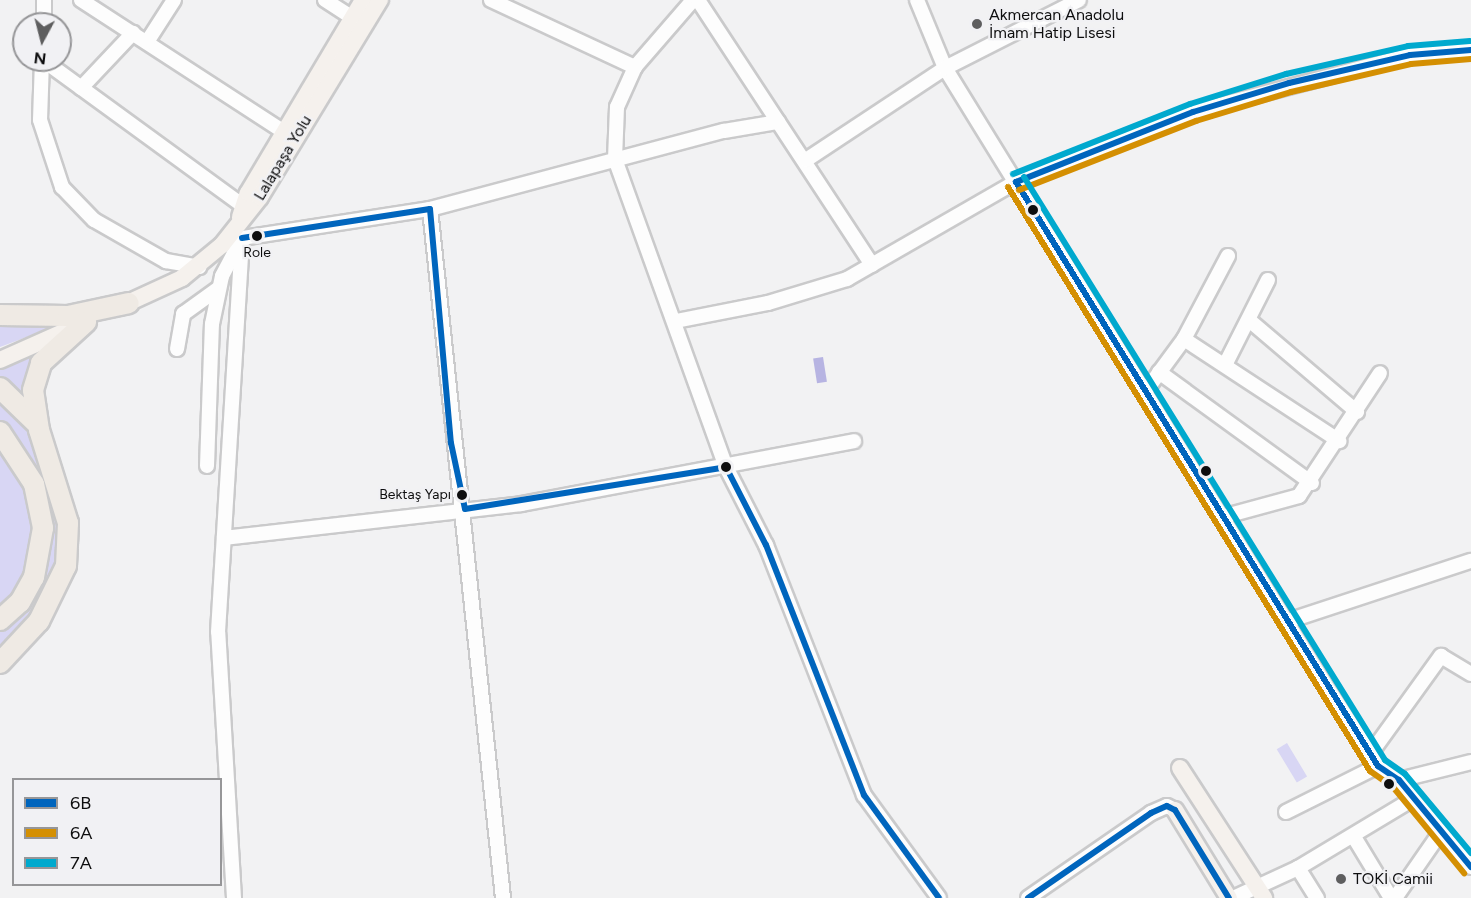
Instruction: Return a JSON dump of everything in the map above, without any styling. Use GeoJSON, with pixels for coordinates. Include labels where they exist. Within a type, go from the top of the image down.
{"type":"FeatureCollection","features":[{"type":"Feature","properties":{"kind":"highway"},"geometry":{"type":"LineString","coordinates":[[0,315],[68,316],[129,303]]}},
{"type":"Feature","properties":{"kind":"highway"},"geometry":{"type":"LineString","coordinates":[[0,663],[39,621],[66,566],[66,514],[39,430],[33,398],[37,370],[86,322]]}},
{"type":"Feature","properties":{"kind":"highway"},"geometry":{"type":"LineString","coordinates":[[0,388],[22,404],[39,430]]}},
{"type":"Feature","properties":{"kind":"highway"},"geometry":{"type":"LineString","coordinates":[[0,432],[34,484],[43,528],[34,577],[20,602],[0,620]]}},
{"type":"Feature","properties":{"kind":"main road","name":"Lalapaşa Yolu"},"geometry":{"type":"LineString","coordinates":[[240,222],[284,132],[363,0]]}},
{"type":"Feature","properties":{"kind":"main road","name":"Lalapaşa Yolu"},"geometry":{"type":"LineString","coordinates":[[240,222],[260,197],[380,0]]}},
{"type":"Feature","properties":{"kind":"main road"},"geometry":{"type":"LineString","coordinates":[[0,360],[129,303],[199,267],[240,222]]}},
{"type":"Feature","properties":{"kind":"main road"},"geometry":{"type":"LineString","coordinates":[[1180,768],[1261,892]]}},
{"type":"Feature","properties":{"kind":"main road"},"geometry":{"type":"LineString","coordinates":[[1175,810],[1231,898]]}},
{"type":"Feature","properties":{"kind":"street"},"geometry":{"type":"LineString","coordinates":[[81,0],[284,132]]}},
{"type":"Feature","properties":{"kind":"street"},"geometry":{"type":"LineString","coordinates":[[147,42],[174,0]]}},
{"type":"Feature","properties":{"kind":"street"},"geometry":{"type":"LineString","coordinates":[[325,0],[353,18]]}},
{"type":"Feature","properties":{"kind":"street"},"geometry":{"type":"LineString","coordinates":[[491,0],[635,67]]}},
{"type":"Feature","properties":{"kind":"street"},"geometry":{"type":"LineString","coordinates":[[693,0],[635,67],[617,107],[615,159],[726,467],[766,545],[864,795],[939,898]]}},
{"type":"Feature","properties":{"kind":"street"},"geometry":{"type":"LineString","coordinates":[[698,0],[778,122],[806,160],[872,265]]}},
{"type":"Feature","properties":{"kind":"street"},"geometry":{"type":"LineString","coordinates":[[917,0],[945,68],[1378,765],[1399,780],[1440,833],[1471,867]]}},
{"type":"Feature","properties":{"kind":"street"},"geometry":{"type":"LineString","coordinates":[[806,160],[945,68],[1079,0]]}},
{"type":"Feature","properties":{"kind":"street"},"geometry":{"type":"LineString","coordinates":[[81,88],[133,33]]}},
{"type":"Feature","properties":{"kind":"street"},"geometry":{"type":"LineString","coordinates":[[675,321],[814,292],[872,265],[1016,182],[1193,112],[1289,83],[1410,55],[1471,50]]}},
{"type":"Feature","properties":{"kind":"street"},"geometry":{"type":"LineString","coordinates":[[42,72],[40,120],[62,187],[94,219],[166,261],[199,267]]}},
{"type":"Feature","properties":{"kind":"street"},"geometry":{"type":"LineString","coordinates":[[59,72],[81,88],[240,222],[430,209],[615,159],[778,122]]}},
{"type":"Feature","properties":{"kind":"street"},"geometry":{"type":"LineString","coordinates":[[430,209],[451,443],[465,509],[482,731],[502,898]]}},
{"type":"Feature","properties":{"kind":"street"},"geometry":{"type":"LineString","coordinates":[[207,466],[208,360],[219,288],[240,222]]}},
{"type":"Feature","properties":{"kind":"street"},"geometry":{"type":"LineString","coordinates":[[234,898],[218,632],[240,222]]}},
{"type":"Feature","properties":{"kind":"street"},"geometry":{"type":"LineString","coordinates":[[1145,392],[1184,339],[1228,256]]}},
{"type":"Feature","properties":{"kind":"street"},"geometry":{"type":"LineString","coordinates":[[1226,363],[1268,280]]}},
{"type":"Feature","properties":{"kind":"street"},"geometry":{"type":"LineString","coordinates":[[177,349],[183,314],[219,288]]}},
{"type":"Feature","properties":{"kind":"street"},"geometry":{"type":"LineString","coordinates":[[1249,320],[1357,412]]}},
{"type":"Feature","properties":{"kind":"street"},"geometry":{"type":"LineString","coordinates":[[1184,339],[1226,363],[1339,441]]}},
{"type":"Feature","properties":{"kind":"street"},"geometry":{"type":"LineString","coordinates":[[1159,372],[1312,483]]}},
{"type":"Feature","properties":{"kind":"street"},"geometry":{"type":"LineString","coordinates":[[1222,517],[1299,496],[1312,483],[1380,373]]}},
{"type":"Feature","properties":{"kind":"street"},"geometry":{"type":"LineString","coordinates":[[224,538],[465,509],[726,467],[854,441]]}},
{"type":"Feature","properties":{"kind":"street"},"geometry":{"type":"LineString","coordinates":[[1288,621],[1471,561]]}},
{"type":"Feature","properties":{"kind":"street"},"geometry":{"type":"LineString","coordinates":[[1371,753],[1441,656],[1471,674]]}},
{"type":"Feature","properties":{"kind":"street"},"geometry":{"type":"LineString","coordinates":[[1399,780],[1471,762]]}},
{"type":"Feature","properties":{"kind":"street"},"geometry":{"type":"LineString","coordinates":[[1286,812],[1378,765]]}},
{"type":"Feature","properties":{"kind":"street"},"geometry":{"type":"LineString","coordinates":[[1231,898],[1261,892],[1413,799]]}},
{"type":"Feature","properties":{"kind":"street"},"geometry":{"type":"LineString","coordinates":[[1028,898],[1151,813],[1167,806],[1175,810]]}},
{"type":"Feature","properties":{"kind":"street"},"geometry":{"type":"LineString","coordinates":[[1354,837],[1393,898],[1440,833]]}},
{"type":"Feature","properties":{"kind":"street"},"geometry":{"type":"LineString","coordinates":[[1298,868],[1317,898]]}},
{"type":"Feature","properties":{"kind":"shaded area"},"geometry":{"type":"Polygon","coordinates":[[[64,323],[0,347],[0,325],[64,323]]]}},
{"type":"Feature","properties":{"kind":"shaded area"},"geometry":{"type":"Polygon","coordinates":[[[45,349],[28,403],[0,384],[0,369],[45,349]]]}},
{"type":"Feature","properties":{"kind":"shaded area"},"geometry":{"type":"Polygon","coordinates":[[[823,357],[827,382],[817,383],[813,359],[823,357]]]}},
{"type":"Feature","properties":{"kind":"shaded area"},"geometry":{"type":"Polygon","coordinates":[[[0,395],[27,418],[65,530],[52,592],[0,655],[0,629],[43,575],[50,525],[35,470],[0,421],[0,395]]]}},
{"type":"Feature","properties":{"kind":"shaded area"},"geometry":{"type":"Polygon","coordinates":[[[0,444],[27,492],[31,529],[22,579],[0,612],[0,444]]]}},
{"type":"Feature","properties":{"kind":"shaded area"},"geometry":{"type":"Polygon","coordinates":[[[1287,743],[1307,776],[1297,783],[1277,749],[1287,743]]]}},
{"type":"Feature","properties":{"kind":"transit line","name":"7A"},"geometry":{"type":"LineString","coordinates":[[1013,174],[1190,104],[1286,74],[1408,46],[1470,41]]}},
{"type":"Feature","properties":{"kind":"transit line","name":"6B"},"geometry":{"type":"LineString","coordinates":[[1016,182],[1193,112],[1289,83],[1410,55],[1471,50]]}},
{"type":"Feature","properties":{"kind":"transit line","name":"6A"},"geometry":{"type":"LineString","coordinates":[[1019,190],[1196,121],[1291,92],[1411,64],[1471,59]]}},
{"type":"Feature","properties":{"kind":"transit line","name":"7A"},"geometry":{"type":"LineString","coordinates":[[1024,177],[1385,760],[1405,774],[1471,853]]}},
{"type":"Feature","properties":{"kind":"transit line","name":"6B"},"geometry":{"type":"LineString","coordinates":[[1016,182],[1378,766],[1399,780],[1471,867]]}},
{"type":"Feature","properties":{"kind":"transit line","name":"6A"},"geometry":{"type":"LineString","coordinates":[[1008,187],[1370,771],[1393,787],[1464,873]]}},
{"type":"Feature","properties":{"kind":"transit line","name":"6B"},"geometry":{"type":"LineString","coordinates":[[430,209],[451,443],[465,509]]}},
{"type":"Feature","properties":{"kind":"transit line","name":"6B"},"geometry":{"type":"LineString","coordinates":[[242,238],[430,209]]}},
{"type":"Feature","properties":{"kind":"transit line","name":"6B"},"geometry":{"type":"LineString","coordinates":[[726,467],[766,545],[864,795],[939,898]]}},
{"type":"Feature","properties":{"kind":"transit line","name":"6B"},"geometry":{"type":"LineString","coordinates":[[465,509],[726,467]]}},
{"type":"Feature","properties":{"kind":"transit line","name":"6B"},"geometry":{"type":"LineString","coordinates":[[1028,898],[1151,813],[1167,806],[1175,810]]}},
{"type":"Feature","properties":{"kind":"transit line","name":"6B"},"geometry":{"type":"LineString","coordinates":[[1175,810],[1229,898]]}},
{"type":"Feature","properties":{"kind":"place","name":"Akmercan Anadolu İmam Hatip Lisesi"},"geometry":{"type":"Point","coordinates":[977,24]}},
{"type":"Feature","properties":{"kind":"place","name":"Role"},"geometry":{"type":"Point","coordinates":[257,236]}},
{"type":"Feature","properties":{"kind":"place","name":"Bektaş Yapı"},"geometry":{"type":"Point","coordinates":[462,495]}},
{"type":"Feature","properties":{"kind":"place","name":"TOKİ Camii"},"geometry":{"type":"Point","coordinates":[1341,879]}}]}
